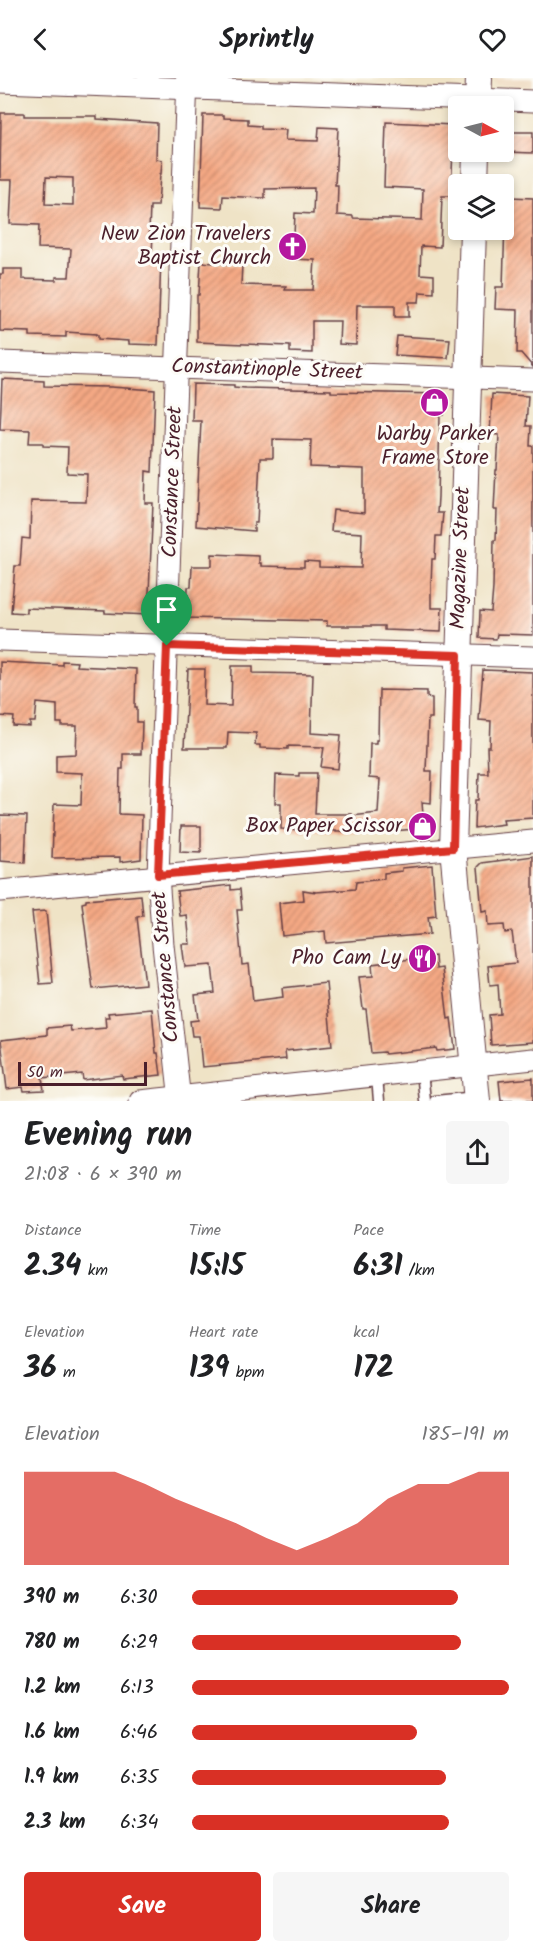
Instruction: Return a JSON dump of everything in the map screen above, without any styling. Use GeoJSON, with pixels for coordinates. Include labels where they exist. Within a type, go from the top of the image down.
{"type":"FeatureCollection","features":[{"type":"Feature","properties":{"kind":"street"},"geometry":{"type":"LineString","coordinates":[[0,82],[187,83],[478,95],[533,101]]}},
{"type":"Feature","properties":{"kind":"street","name":"Constance Street"},"geometry":{"type":"LineString","coordinates":[[180,1099],[163,945],[158,875],[187,83]]}},
{"type":"Feature","properties":{"kind":"street","name":"Magazine Street"},"geometry":{"type":"LineString","coordinates":[[467,1099],[473,1065],[453,848],[473,240]]}},
{"type":"Feature","properties":{"kind":"street","name":"Constantinople Street"},"geometry":{"type":"LineString","coordinates":[[0,362],[533,380]]}},
{"type":"Feature","properties":{"kind":"street"},"geometry":{"type":"LineString","coordinates":[[0,640],[533,657]]}},
{"type":"Feature","properties":{"kind":"street"},"geometry":{"type":"LineString","coordinates":[[0,891],[533,841]]}},
{"type":"Feature","properties":{"kind":"street"},"geometry":{"type":"LineString","coordinates":[[140,1101],[180,1099],[533,1059]]}},
{"type":"Feature","properties":{"kind":"lane"},"geometry":{"type":"LineString","coordinates":[[422,1071],[425,1101]]}},
{"type":"Feature","properties":{"kind":"lane"},"geometry":{"type":"LineString","coordinates":[[377,1076],[379,1101]]}},
{"type":"Feature","properties":{"kind":"lane"},"geometry":{"type":"LineString","coordinates":[[435,1101],[467,1099]]}},
{"type":"Feature","properties":{"kind":"shaded area"},"geometry":{"type":"Polygon","coordinates":[[[494,78],[533,78],[533,87],[496,85],[494,78]]]}},
{"type":"Feature","properties":{"kind":"building"},"geometry":{"type":"Polygon","coordinates":[[[1,113],[24,113],[24,116],[97,116],[97,119],[157,123],[156,159],[162,160],[161,174],[158,206],[150,206],[149,232],[153,232],[152,256],[161,257],[158,345],[129,344],[129,341],[98,339],[96,334],[66,332],[66,337],[30,336],[30,332],[0,331],[0,274],[3,274],[3,269],[22,269],[22,279],[56,280],[56,277],[69,277],[71,249],[38,248],[39,225],[10,224],[12,180],[0,180],[1,113]],[[46,177],[45,204],[73,205],[73,178],[46,177]]]}},
{"type":"Feature","properties":{"kind":"building"},"geometry":{"type":"Polygon","coordinates":[[[203,115],[224,115],[224,118],[248,119],[248,125],[261,126],[261,129],[286,130],[285,140],[318,141],[319,127],[338,128],[335,185],[338,185],[337,215],[353,216],[353,218],[422,220],[423,189],[384,187],[386,122],[448,125],[448,162],[452,162],[452,174],[448,174],[448,196],[442,196],[440,247],[421,246],[420,274],[434,275],[434,293],[420,292],[419,302],[409,302],[409,317],[395,317],[395,305],[357,305],[356,345],[339,344],[340,321],[312,321],[312,353],[290,352],[290,346],[197,342],[197,295],[199,295],[201,262],[242,265],[241,285],[286,286],[285,290],[313,290],[315,260],[293,259],[295,213],[313,214],[314,188],[265,189],[265,198],[223,196],[222,208],[200,207],[203,115]]]}},
{"type":"Feature","properties":{"kind":"building"},"geometry":{"type":"Polygon","coordinates":[[[514,132],[533,132],[533,153],[514,152],[514,132]]]}},
{"type":"Feature","properties":{"kind":"building"},"geometry":{"type":"Polygon","coordinates":[[[514,197],[533,198],[533,367],[521,353],[517,353],[518,310],[495,309],[496,287],[503,287],[504,240],[514,240],[514,197]]]}},
{"type":"Feature","properties":{"kind":"building"},"geometry":{"type":"Polygon","coordinates":[[[397,336],[450,339],[448,358],[395,355],[397,336]]]}},
{"type":"Feature","properties":{"kind":"building"},"geometry":{"type":"Polygon","coordinates":[[[2,379],[44,381],[44,386],[155,390],[152,472],[146,471],[145,503],[153,503],[148,615],[26,608],[26,613],[11,612],[15,566],[20,566],[22,538],[30,539],[31,501],[86,502],[87,474],[67,473],[68,447],[29,443],[30,430],[0,429],[2,379]]]}},
{"type":"Feature","properties":{"kind":"building"},"geometry":{"type":"Polygon","coordinates":[[[193,384],[331,390],[331,392],[444,394],[444,415],[440,415],[437,513],[443,513],[441,536],[436,536],[435,559],[432,559],[431,585],[431,608],[442,608],[441,632],[384,630],[384,626],[327,626],[327,621],[187,618],[188,587],[191,587],[192,566],[212,566],[212,554],[259,556],[261,566],[304,567],[304,561],[319,562],[319,567],[361,568],[362,533],[331,531],[333,510],[364,513],[364,469],[310,467],[311,440],[273,439],[273,458],[260,458],[257,523],[254,523],[254,531],[196,526],[201,421],[192,421],[193,384]]]}},
{"type":"Feature","properties":{"kind":"building"},"geometry":{"type":"Polygon","coordinates":[[[492,394],[528,396],[526,426],[531,426],[530,446],[533,446],[533,635],[497,634],[496,639],[479,638],[480,611],[491,612],[494,540],[496,540],[497,510],[494,510],[499,435],[490,434],[492,394]]]}},
{"type":"Feature","properties":{"kind":"building"},"geometry":{"type":"Polygon","coordinates":[[[62,661],[77,662],[76,666],[136,669],[135,707],[137,707],[137,722],[142,722],[141,754],[123,754],[123,769],[120,769],[119,814],[142,815],[141,859],[120,862],[120,857],[52,858],[54,804],[81,805],[82,773],[56,772],[56,755],[76,754],[77,726],[62,726],[62,723],[57,723],[57,705],[37,703],[35,722],[30,722],[30,727],[13,726],[14,717],[0,716],[0,662],[62,665],[62,661]]]}},
{"type":"Feature","properties":{"kind":"building"},"geometry":{"type":"Polygon","coordinates":[[[232,666],[253,666],[253,673],[313,674],[311,733],[341,735],[338,769],[321,767],[324,747],[260,748],[260,745],[255,745],[256,733],[228,732],[227,748],[184,748],[188,669],[205,669],[204,705],[231,706],[232,666]]]}},
{"type":"Feature","properties":{"kind":"building"},"geometry":{"type":"Polygon","coordinates":[[[483,670],[533,672],[533,818],[503,820],[504,824],[474,828],[479,773],[488,773],[487,747],[490,747],[491,721],[479,720],[483,670]]]}},
{"type":"Feature","properties":{"kind":"building"},"geometry":{"type":"Polygon","coordinates":[[[379,690],[427,691],[427,697],[432,698],[432,718],[428,718],[426,771],[432,771],[431,803],[422,802],[424,828],[374,833],[374,831],[336,832],[281,829],[281,803],[275,803],[276,775],[299,776],[299,773],[317,773],[315,814],[352,814],[352,816],[378,813],[380,779],[369,778],[370,743],[376,743],[378,740],[379,690]]]}},
{"type":"Feature","properties":{"kind":"building"},"geometry":{"type":"Polygon","coordinates":[[[0,815],[27,816],[25,863],[0,861],[0,815]]]}},
{"type":"Feature","properties":{"kind":"building"},"geometry":{"type":"Polygon","coordinates":[[[181,826],[201,826],[201,853],[180,852],[181,826]]]}},
{"type":"Feature","properties":{"kind":"building"},"geometry":{"type":"Polygon","coordinates":[[[533,856],[533,1042],[491,1045],[489,1015],[500,1014],[498,984],[490,985],[488,966],[516,963],[512,932],[505,933],[504,925],[488,926],[487,911],[482,912],[478,867],[482,863],[533,856]]]}},
{"type":"Feature","properties":{"kind":"building"},"geometry":{"type":"Polygon","coordinates":[[[432,865],[436,916],[428,917],[430,934],[326,943],[325,931],[282,936],[279,903],[304,900],[303,890],[316,892],[355,889],[356,882],[384,879],[384,873],[402,871],[402,868],[432,865]]]}},
{"type":"Feature","properties":{"kind":"building"},"geometry":{"type":"Polygon","coordinates":[[[231,885],[231,890],[240,889],[242,910],[237,910],[242,965],[249,964],[253,1001],[283,997],[282,988],[326,983],[332,1046],[285,1051],[286,1059],[202,1067],[199,1036],[192,1036],[190,1021],[198,1020],[195,995],[215,993],[212,965],[185,967],[182,944],[190,944],[187,915],[180,916],[177,891],[231,885]]]}},
{"type":"Feature","properties":{"kind":"building"},"geometry":{"type":"Polygon","coordinates":[[[141,895],[143,916],[137,917],[145,984],[93,989],[82,903],[86,900],[141,895]]]}},
{"type":"Feature","properties":{"kind":"building"},"geometry":{"type":"Polygon","coordinates":[[[46,911],[53,983],[40,984],[32,912],[46,911]]]}},
{"type":"Feature","properties":{"kind":"building"},"geometry":{"type":"Polygon","coordinates":[[[435,956],[436,969],[442,968],[448,1019],[451,1018],[455,1049],[437,1051],[436,1048],[385,1054],[384,1052],[371,1053],[366,1009],[363,1009],[359,977],[373,976],[372,964],[435,956]]]}},
{"type":"Feature","properties":{"kind":"building"},"geometry":{"type":"Polygon","coordinates":[[[152,1009],[156,1053],[158,1053],[161,1075],[123,1079],[122,1075],[83,1080],[82,1074],[42,1078],[44,1090],[24,1091],[23,1087],[7,1089],[1,1040],[47,1035],[47,1028],[70,1026],[71,1031],[106,1028],[105,1017],[109,1017],[108,1013],[152,1009]]]}},
{"type":"Feature","properties":{"kind":"building"},"geometry":{"type":"Polygon","coordinates":[[[533,1078],[533,1101],[501,1101],[499,1081],[533,1078]]]}},
{"type":"Feature","properties":{"kind":"place","name":"New Zion Travelers Baptist Church"},"geometry":{"type":"Point","coordinates":[292,246]}},
{"type":"Feature","properties":{"kind":"place","name":"Warby Parker Frame Store"},"geometry":{"type":"Point","coordinates":[435,403]}},
{"type":"Feature","properties":{"kind":"place","name":"Box Paper Scissor"},"geometry":{"type":"Point","coordinates":[423,826]}},
{"type":"Feature","properties":{"kind":"place","name":"Pho Cam Ly"},"geometry":{"type":"Point","coordinates":[422,958]}},
{"type":"Feature","properties":{"kind":"route"},"geometry":{"type":"LineString","coordinates":[[167,646],[458,655],[453,848],[158,875],[167,646]]}}]}
